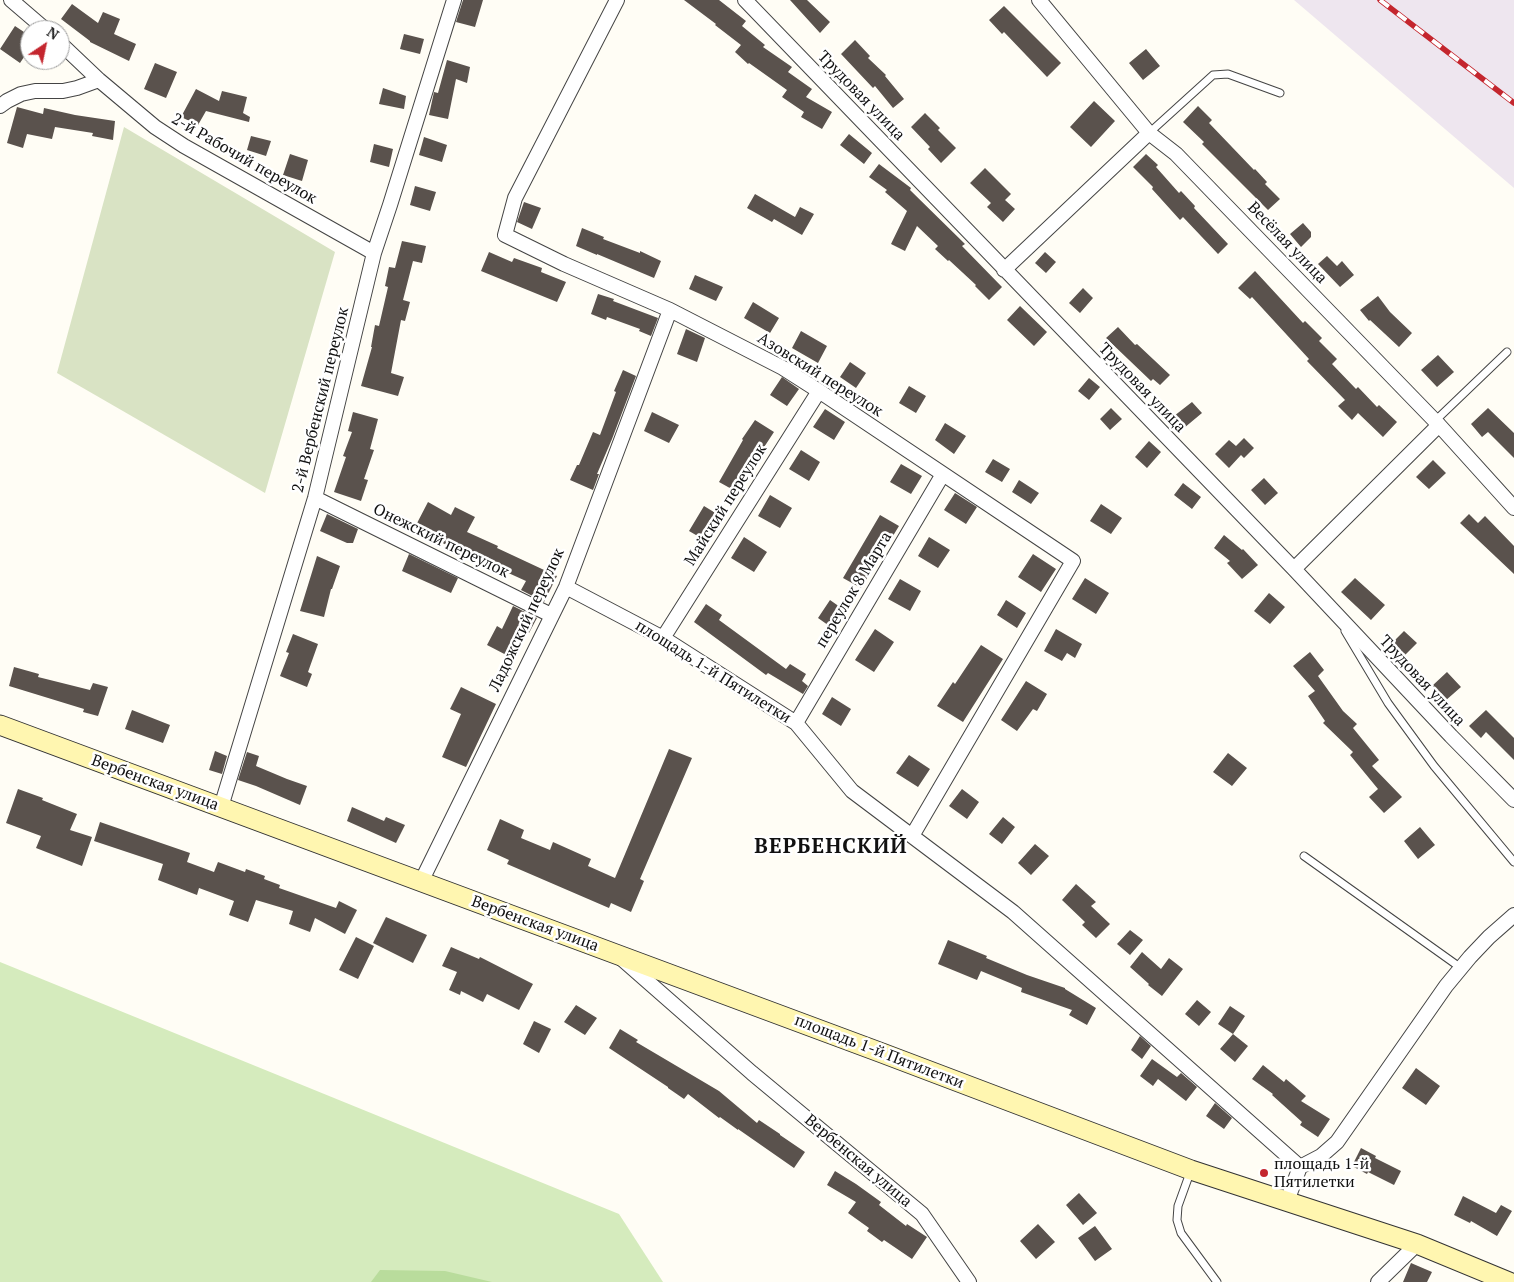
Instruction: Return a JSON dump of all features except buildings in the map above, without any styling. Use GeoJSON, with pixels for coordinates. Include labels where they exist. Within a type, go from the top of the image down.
{"type":"FeatureCollection","features":[{"type":"Feature","properties":{"kind":"main road","name":"Вербенская улица"},"geometry":{"type":"LineString","coordinates":[[0,725],[615,954]]}},
{"type":"Feature","properties":{"kind":"main road","name":"площадь 1-й Пятилетки"},"geometry":{"type":"LineString","coordinates":[[615,954],[1191,1170],[1416,1244],[1509,1282]]}},
{"type":"Feature","properties":{"kind":"street"},"geometry":{"type":"LineString","coordinates":[[11,0],[34,20]]}},
{"type":"Feature","properties":{"kind":"street","name":"2-й Вербенский переулок"},"geometry":{"type":"LineString","coordinates":[[221,807],[315,498],[374,253],[454,0]]}},
{"type":"Feature","properties":{"kind":"street","name":"Азовский переулок"},"geometry":{"type":"LineString","coordinates":[[617,0],[515,198],[505,235],[564,264],[670,310],[783,368],[1073,561],[912,836]]}},
{"type":"Feature","properties":{"kind":"street","name":"Трудовая улица"},"geometry":{"type":"LineString","coordinates":[[745,0],[1514,800]]}},
{"type":"Feature","properties":{"kind":"street","name":"Весёлая улица"},"geometry":{"type":"LineString","coordinates":[[1039,0],[1149,133],[1176,154],[1437,423],[1514,508]]}},
{"type":"Feature","properties":{"kind":"street","name":"2-й Рабочий переулок"},"geometry":{"type":"LineString","coordinates":[[70,52],[99,80],[155,127],[184,146],[374,253]]}},
{"type":"Feature","properties":{"kind":"street"},"geometry":{"type":"LineString","coordinates":[[0,106],[21,94],[35,91],[63,91],[99,80]]}},
{"type":"Feature","properties":{"kind":"street"},"geometry":{"type":"LineString","coordinates":[[1004,270],[1149,133]]}},
{"type":"Feature","properties":{"kind":"street","name":"Ладожский переулок"},"geometry":{"type":"LineString","coordinates":[[421,882],[566,587],[670,310]]}},
{"type":"Feature","properties":{"kind":"street","name":"Майский переулок"},"geometry":{"type":"LineString","coordinates":[[663,638],[819,391]]}},
{"type":"Feature","properties":{"kind":"street"},"geometry":{"type":"LineString","coordinates":[[1294,569],[1437,423]]}},
{"type":"Feature","properties":{"kind":"street","name":"переулок 8 Марта"},"geometry":{"type":"LineString","coordinates":[[796,723],[943,474]]}},
{"type":"Feature","properties":{"kind":"street","name":"Онежский переулок"},"geometry":{"type":"LineString","coordinates":[[315,498],[551,615]]}},
{"type":"Feature","properties":{"kind":"street","name":"площадь 1-й Пятилетки"},"geometry":{"type":"LineString","coordinates":[[566,587],[663,638],[796,723],[852,791],[1013,912],[1300,1167]]}},
{"type":"Feature","properties":{"kind":"street"},"geometry":{"type":"LineString","coordinates":[[1287,1201],[1300,1167],[1321,1156],[1337,1142],[1446,986],[1489,937],[1514,915]]}},
{"type":"Feature","properties":{"kind":"street","name":"Вербенская улица"},"geometry":{"type":"LineString","coordinates":[[615,954],[752,1073],[922,1214],[969,1282]]}},
{"type":"Feature","properties":{"kind":"street"},"geometry":{"type":"LineString","coordinates":[[1378,1282],[1416,1244]]}},
{"type":"Feature","properties":{"kind":"lane"},"geometry":{"type":"LineString","coordinates":[[1149,133],[1213,75],[1228,74],[1280,93]]}},
{"type":"Feature","properties":{"kind":"lane"},"geometry":{"type":"LineString","coordinates":[[1437,423],[1506,352]]}},
{"type":"Feature","properties":{"kind":"lane"},"geometry":{"type":"LineString","coordinates":[[1333,611],[1388,703],[1434,766],[1514,862]]}},
{"type":"Feature","properties":{"kind":"lane"},"geometry":{"type":"LineString","coordinates":[[1304,856],[1461,968]]}},
{"type":"Feature","properties":{"kind":"lane"},"geometry":{"type":"LineString","coordinates":[[1191,1170],[1178,1206],[1177,1220],[1181,1232],[1217,1282]]}},
{"type":"Feature","properties":{"kind":"shaded area"},"geometry":{"type":"Polygon","coordinates":[[[1294,0],[1514,0],[1514,188],[1294,0]]]}},
{"type":"Feature","properties":{"kind":"green space"},"geometry":{"type":"Polygon","coordinates":[[[124,127],[335,252],[265,493],[57,373],[124,127]]]}},
{"type":"Feature","properties":{"kind":"green space"},"geometry":{"type":"Polygon","coordinates":[[[0,962],[619,1214],[663,1282],[0,1282],[0,962]]]}},
{"type":"Feature","properties":{"kind":"green space"},"geometry":{"type":"Polygon","coordinates":[[[380,1270],[445,1271],[492,1282],[371,1282],[380,1270]]]}},
{"type":"Feature","properties":{"kind":"railway"},"geometry":{"type":"LineString","coordinates":[[1380,0],[1514,103]]}},
{"type":"Feature","properties":{"kind":"place","name":"площадь 1-й Пятилетки"},"geometry":{"type":"Point","coordinates":[1264,1173]}},
{"type":"Feature","properties":{"kind":"district","name":"ВЕРБЕНСКИЙ"},"geometry":{"type":"Point","coordinates":[831,847]}}]}
